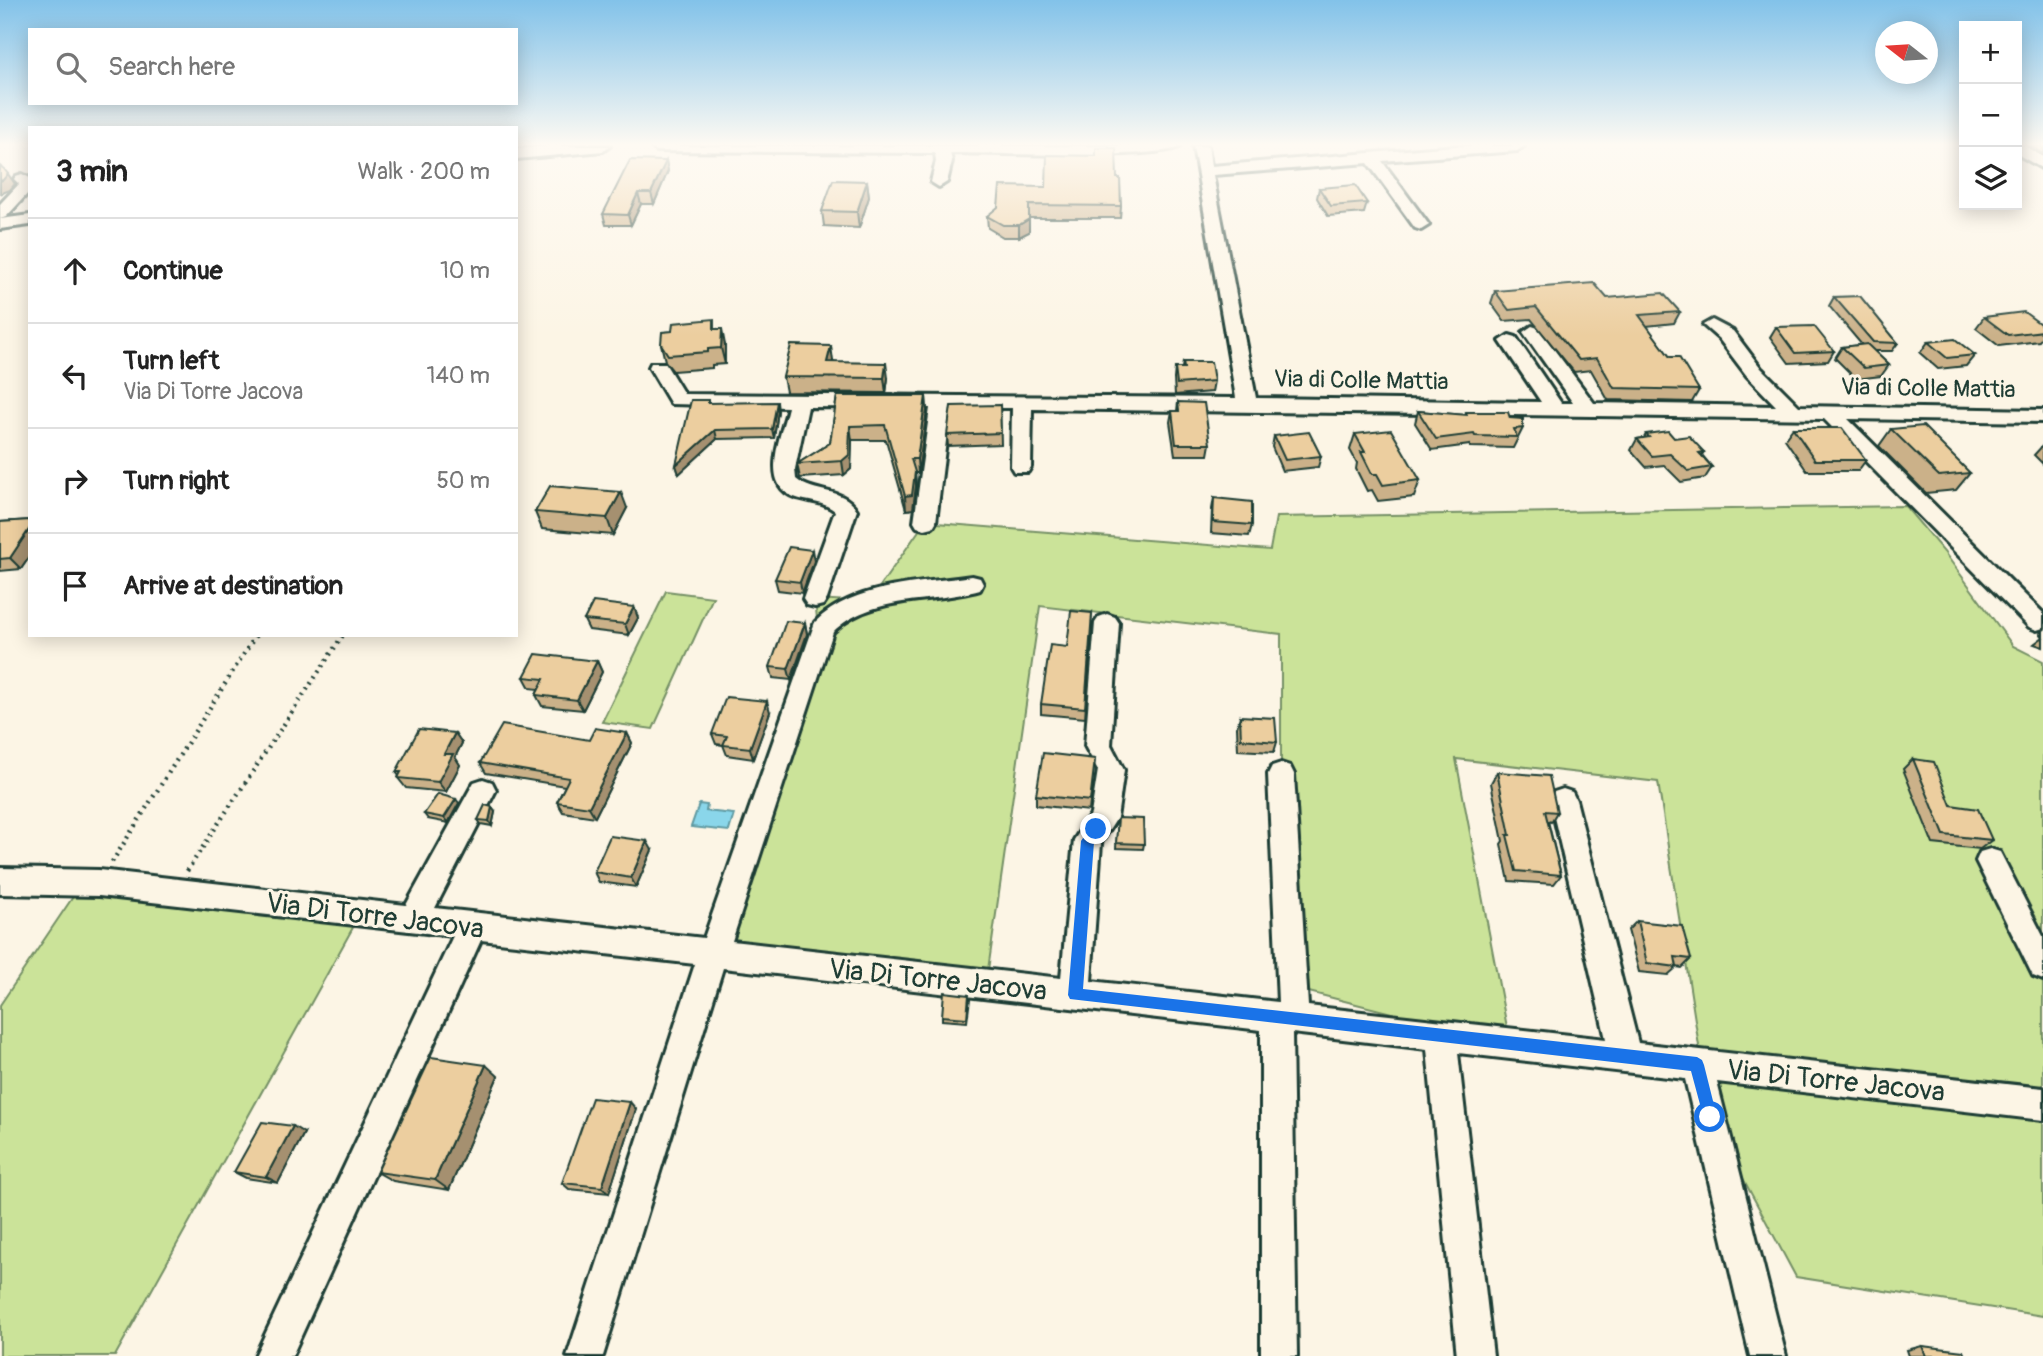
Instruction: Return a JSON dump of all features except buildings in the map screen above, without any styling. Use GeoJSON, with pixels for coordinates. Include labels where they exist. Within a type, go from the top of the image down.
{"type":"FeatureCollection","features":[{"type":"Feature","properties":{"kind":"street"},"geometry":{"type":"LineString","coordinates":[[1213,209],[1247,404]]}},
{"type":"Feature","properties":{"kind":"street"},"geometry":{"type":"LineString","coordinates":[[1410,209],[1421,225]]}},
{"type":"Feature","properties":{"kind":"street"},"geometry":{"type":"LineString","coordinates":[[0,224],[28,220]]}},
{"type":"Feature","properties":{"kind":"street"},"geometry":{"type":"LineString","coordinates":[[1712,325],[1726,335],[1754,373],[1794,412]]}},
{"type":"Feature","properties":{"kind":"street"},"geometry":{"type":"LineString","coordinates":[[1532,332],[1588,410]]}},
{"type":"Feature","properties":{"kind":"street"},"geometry":{"type":"LineString","coordinates":[[1509,341],[1555,409]]}},
{"type":"Feature","properties":{"kind":"street","name":"Via di Colle Mattia"},"geometry":{"type":"LineString","coordinates":[[658,367],[678,400],[1247,404],[2043,416]]}},
{"type":"Feature","properties":{"kind":"street"},"geometry":{"type":"LineString","coordinates":[[799,401],[785,469],[786,481],[796,491],[841,502],[846,510],[815,599]]}},
{"type":"Feature","properties":{"kind":"street"},"geometry":{"type":"LineString","coordinates":[[925,522],[941,402]]}},
{"type":"Feature","properties":{"kind":"street"},"geometry":{"type":"LineString","coordinates":[[1021,467],[1022,403]]}},
{"type":"Feature","properties":{"kind":"street"},"geometry":{"type":"LineString","coordinates":[[1830,413],[2037,621]]}},
{"type":"Feature","properties":{"kind":"street"},"geometry":{"type":"LineString","coordinates":[[585,1356],[713,954],[823,628],[837,615],[869,602],[972,584]]}},
{"type":"Feature","properties":{"kind":"street"},"geometry":{"type":"LineString","coordinates":[[1075,995],[1088,841],[1104,818],[1111,771],[1098,746],[1107,623]]}},
{"type":"Feature","properties":{"kind":"street"},"geometry":{"type":"LineString","coordinates":[[1279,1356],[1285,1018],[1281,774]]}},
{"type":"Feature","properties":{"kind":"street"},"geometry":{"type":"LineString","coordinates":[[414,919],[483,790]]}},
{"type":"Feature","properties":{"kind":"street"},"geometry":{"type":"LineString","coordinates":[[1563,800],[1626,1057]]}},
{"type":"Feature","properties":{"kind":"street"},"geometry":{"type":"LineString","coordinates":[[1990,861],[2043,966]]}},
{"type":"Feature","properties":{"kind":"street","name":"Via Di Torre Jacova"},"geometry":{"type":"LineString","coordinates":[[4,887],[99,883],[2043,1104]]}},
{"type":"Feature","properties":{"kind":"street"},"geometry":{"type":"LineString","coordinates":[[273,1356],[473,926]]}},
{"type":"Feature","properties":{"kind":"street"},"geometry":{"type":"LineString","coordinates":[[1441,1036],[1475,1356]]}},
{"type":"Feature","properties":{"kind":"street"},"geometry":{"type":"LineString","coordinates":[[1697,1065],[1768,1356]]}},
{"type":"Feature","properties":{"kind":"path"},"geometry":{"type":"LineString","coordinates":[[99,883],[255,637]]}},
{"type":"Feature","properties":{"kind":"path"},"geometry":{"type":"LineString","coordinates":[[173,892],[342,637]]}},
{"type":"Feature","properties":{"kind":"green space"},"geometry":{"type":"Polygon","coordinates":[[[1905,506],[1944,552],[2013,646],[2043,661],[2043,1316],[1796,1277],[1710,1117],[1658,782],[1456,759],[1510,1043],[1293,988],[1281,774],[1281,634],[1040,606],[986,984],[713,954],[819,639],[815,599],[869,602],[925,522],[1270,550],[1276,517],[1905,506]]]}},
{"type":"Feature","properties":{"kind":"green space"},"geometry":{"type":"Polygon","coordinates":[[[666,591],[713,597],[653,729],[602,722],[666,591]]]}},
{"type":"Feature","properties":{"kind":"green space"},"geometry":{"type":"Polygon","coordinates":[[[83,882],[361,913],[115,1356],[0,1356],[0,1005],[83,882]]]}},
{"type":"Feature","properties":{"kind":"water"},"geometry":{"type":"Polygon","coordinates":[[[699,804],[707,805],[706,811],[734,814],[729,831],[691,827],[699,804]]]}},
{"type":"Feature","properties":{"kind":"route"},"geometry":{"type":"LineString","coordinates":[[1096,829],[1088,841],[1075,995],[1697,1065],[1710,1117]]}}]}
